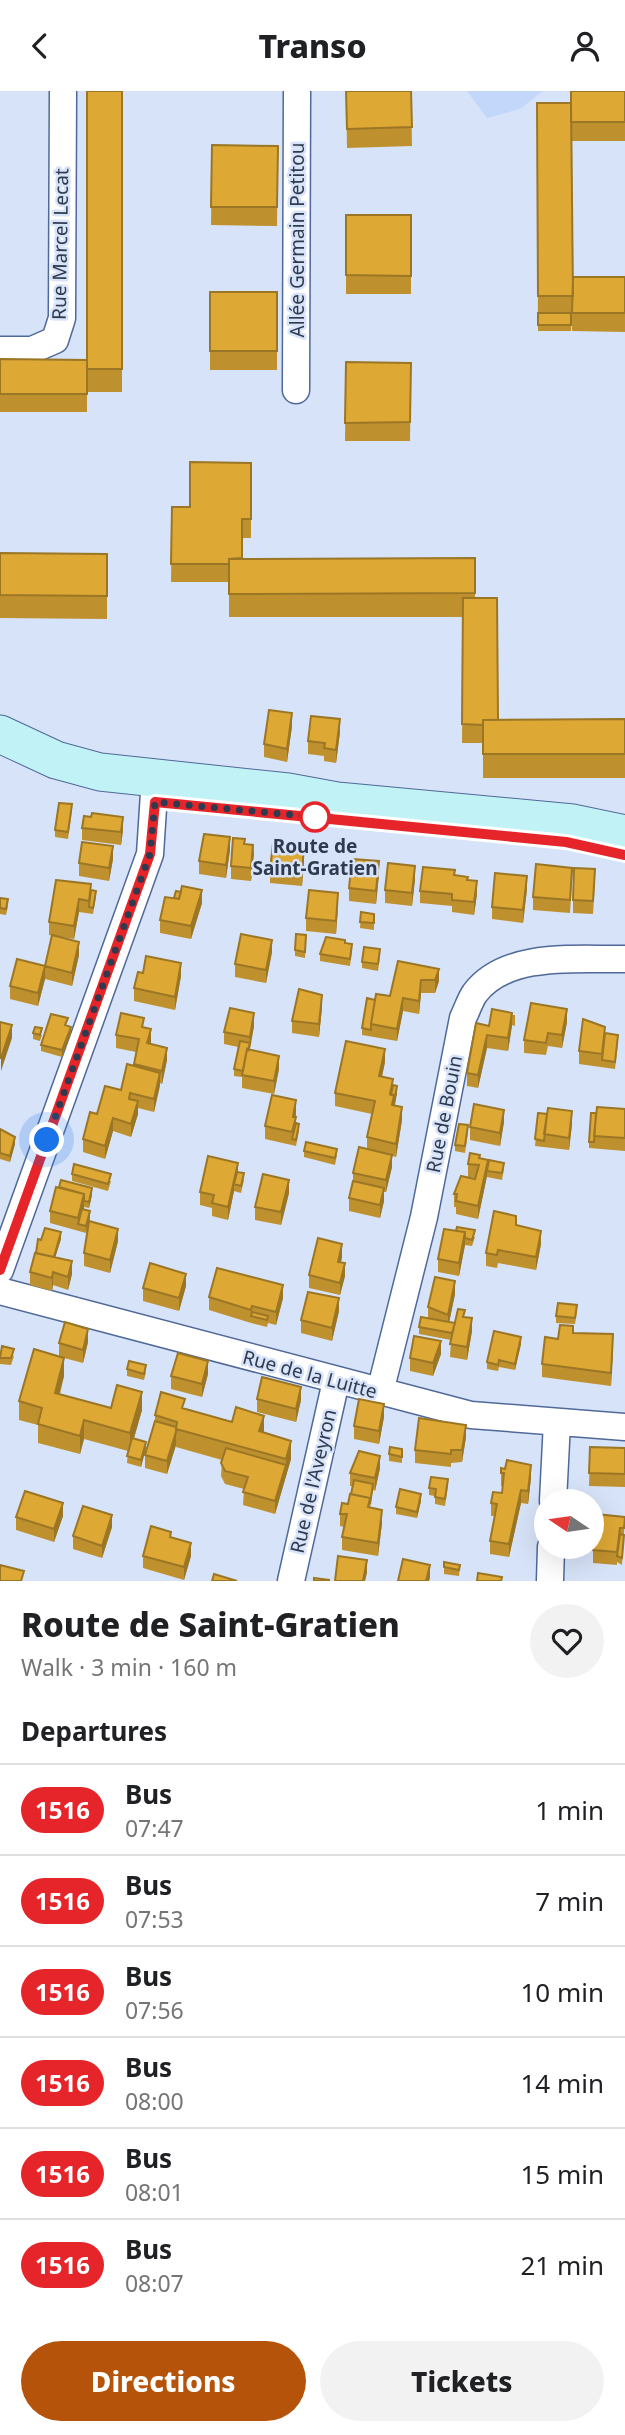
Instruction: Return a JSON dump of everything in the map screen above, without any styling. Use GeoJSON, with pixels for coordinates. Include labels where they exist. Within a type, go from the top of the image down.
{"type":"FeatureCollection","features":[{"type":"Feature","properties":{"kind":"main road"},"geometry":{"type":"LineString","coordinates":[[0,734],[78,767],[155,790],[566,842],[625,855]]}},
{"type":"Feature","properties":{"kind":"main road"},"geometry":{"type":"LineString","coordinates":[[0,761],[41,779],[74,789],[288,792],[337,801],[573,823],[625,834]]}},
{"type":"Feature","properties":{"kind":"street","name":"Rue Marcel Lecat"},"geometry":{"type":"LineString","coordinates":[[0,350],[32,350],[55,340],[62,318],[63,91]]}},
{"type":"Feature","properties":{"kind":"street","name":"Allée Germain Petitou"},"geometry":{"type":"LineString","coordinates":[[296,390],[297,91]]}},
{"type":"Feature","properties":{"kind":"street"},"geometry":{"type":"LineString","coordinates":[[0,1270],[150,854],[155,790]]}},
{"type":"Feature","properties":{"kind":"street","name":"Rue de Bouin"},"geometry":{"type":"LineString","coordinates":[[380,1392],[424,1217],[463,1018],[475,993],[494,976],[541,961],[625,959]]}},
{"type":"Feature","properties":{"kind":"street","name":"Rue de la Luitte"},"geometry":{"type":"LineString","coordinates":[[0,1291],[471,1415],[625,1427]]}},
{"type":"Feature","properties":{"kind":"street","name":"Rue de l'Aveyron"},"geometry":{"type":"LineString","coordinates":[[291,1581],[336,1381]]}},
{"type":"Feature","properties":{"kind":"street"},"geometry":{"type":"LineString","coordinates":[[554,1489],[557,1422]]}},
{"type":"Feature","properties":{"kind":"street"},"geometry":{"type":"LineString","coordinates":[[550,1581],[551,1559]]}},
{"type":"Feature","properties":{"kind":"shaded area"},"geometry":{"type":"Polygon","coordinates":[[[467,91],[543,91],[520,109],[487,118],[467,91]]]}},
{"type":"Feature","properties":{"kind":"building"},"geometry":{"type":"Polygon","coordinates":[[[87,91],[122,91],[122,369],[87,369],[87,91]]]}},
{"type":"Feature","properties":{"kind":"building"},"geometry":{"type":"Polygon","coordinates":[[[346,91],[411,91],[412,127],[347,129],[346,91]]]}},
{"type":"Feature","properties":{"kind":"building"},"geometry":{"type":"Polygon","coordinates":[[[571,91],[625,91],[625,122],[571,122],[571,91]]]}},
{"type":"Feature","properties":{"kind":"building"},"geometry":{"type":"Polygon","coordinates":[[[537,103],[571,103],[573,296],[538,296],[537,103]]]}},
{"type":"Feature","properties":{"kind":"building"},"geometry":{"type":"Polygon","coordinates":[[[212,145],[278,146],[277,207],[211,207],[212,145]]]}},
{"type":"Feature","properties":{"kind":"building"},"geometry":{"type":"Polygon","coordinates":[[[346,215],[411,215],[411,276],[346,275],[346,215]]]}},
{"type":"Feature","properties":{"kind":"building"},"geometry":{"type":"Polygon","coordinates":[[[573,277],[625,277],[625,313],[572,313],[573,277]]]}},
{"type":"Feature","properties":{"kind":"building"},"geometry":{"type":"Polygon","coordinates":[[[210,292],[277,292],[277,351],[210,351],[210,292]]]}},
{"type":"Feature","properties":{"kind":"building"},"geometry":{"type":"Polygon","coordinates":[[[538,313],[571,313],[571,325],[538,325],[538,313]]]}},
{"type":"Feature","properties":{"kind":"building"},"geometry":{"type":"Polygon","coordinates":[[[0,359],[87,360],[87,394],[0,394],[0,359]]]}},
{"type":"Feature","properties":{"kind":"building"},"geometry":{"type":"Polygon","coordinates":[[[346,362],[411,363],[410,422],[345,423],[346,362]]]}},
{"type":"Feature","properties":{"kind":"building"},"geometry":{"type":"Polygon","coordinates":[[[190,462],[251,463],[251,519],[242,519],[242,558],[229,559],[229,564],[171,564],[172,507],[190,507],[190,462]]]}},
{"type":"Feature","properties":{"kind":"building"},"geometry":{"type":"Polygon","coordinates":[[[0,553],[107,554],[107,596],[0,595],[0,553]]]}},
{"type":"Feature","properties":{"kind":"building"},"geometry":{"type":"Polygon","coordinates":[[[475,558],[475,593],[229,594],[229,559],[475,558]]]}},
{"type":"Feature","properties":{"kind":"building"},"geometry":{"type":"Polygon","coordinates":[[[463,598],[497,598],[498,720],[483,720],[483,725],[462,724],[463,598]]]}},
{"type":"Feature","properties":{"kind":"building"},"geometry":{"type":"Polygon","coordinates":[[[269,710],[292,713],[287,749],[264,744],[269,710]]]}},
{"type":"Feature","properties":{"kind":"building"},"geometry":{"type":"Polygon","coordinates":[[[311,716],[340,719],[336,750],[324,748],[325,743],[308,741],[311,716]]]}},
{"type":"Feature","properties":{"kind":"building"},"geometry":{"type":"Polygon","coordinates":[[[625,719],[625,754],[483,754],[483,720],[625,719]]]}},
{"type":"Feature","properties":{"kind":"building"},"geometry":{"type":"Polygon","coordinates":[[[59,803],[72,804],[68,832],[55,830],[59,803]]]}},
{"type":"Feature","properties":{"kind":"building"},"geometry":{"type":"Polygon","coordinates":[[[92,813],[123,817],[121,832],[82,828],[84,816],[91,817],[92,813]]]}},
{"type":"Feature","properties":{"kind":"building"},"geometry":{"type":"Polygon","coordinates":[[[204,834],[230,837],[226,865],[199,861],[204,834]]]}},
{"type":"Feature","properties":{"kind":"building"},"geometry":{"type":"Polygon","coordinates":[[[233,838],[245,839],[244,844],[253,845],[251,868],[231,866],[233,838]]]}},
{"type":"Feature","properties":{"kind":"building"},"geometry":{"type":"Polygon","coordinates":[[[82,842],[113,846],[109,868],[79,863],[82,842]]]}},
{"type":"Feature","properties":{"kind":"building"},"geometry":{"type":"Polygon","coordinates":[[[273,843],[304,846],[302,873],[270,870],[273,843]]]}},
{"type":"Feature","properties":{"kind":"building"},"geometry":{"type":"Polygon","coordinates":[[[352,859],[379,861],[376,891],[349,888],[352,859]]]}},
{"type":"Feature","properties":{"kind":"building"},"geometry":{"type":"Polygon","coordinates":[[[388,863],[415,866],[412,893],[385,890],[388,863]]]}},
{"type":"Feature","properties":{"kind":"building"},"geometry":{"type":"Polygon","coordinates":[[[536,864],[572,868],[570,900],[533,897],[536,864]]]}},
{"type":"Feature","properties":{"kind":"building"},"geometry":{"type":"Polygon","coordinates":[[[423,867],[455,870],[454,875],[477,881],[474,902],[452,900],[452,894],[420,891],[423,867]]]}},
{"type":"Feature","properties":{"kind":"building"},"geometry":{"type":"Polygon","coordinates":[[[574,868],[595,869],[593,901],[573,900],[574,868]]]}},
{"type":"Feature","properties":{"kind":"building"},"geometry":{"type":"Polygon","coordinates":[[[495,873],[527,876],[523,910],[492,907],[495,873]]]}},
{"type":"Feature","properties":{"kind":"building"},"geometry":{"type":"Polygon","coordinates":[[[56,880],[91,884],[89,901],[79,899],[74,926],[49,922],[56,880]]]}},
{"type":"Feature","properties":{"kind":"building"},"geometry":{"type":"Polygon","coordinates":[[[182,886],[202,890],[191,926],[160,920],[165,897],[179,899],[182,886]]]}},
{"type":"Feature","properties":{"kind":"building"},"geometry":{"type":"Polygon","coordinates":[[[91,890],[96,891],[93,908],[89,907],[91,890]]]}},
{"type":"Feature","properties":{"kind":"building"},"geometry":{"type":"Polygon","coordinates":[[[309,890],[338,893],[336,921],[306,918],[309,890]]]}},
{"type":"Feature","properties":{"kind":"building"},"geometry":{"type":"Polygon","coordinates":[[[176,891],[181,892],[179,899],[174,898],[176,891]]]}},
{"type":"Feature","properties":{"kind":"building"},"geometry":{"type":"Polygon","coordinates":[[[0,898],[8,899],[6,909],[0,908],[0,898]]]}},
{"type":"Feature","properties":{"kind":"building"},"geometry":{"type":"Polygon","coordinates":[[[361,912],[374,914],[374,923],[360,922],[361,912]]]}},
{"type":"Feature","properties":{"kind":"building"},"geometry":{"type":"Polygon","coordinates":[[[241,934],[272,940],[266,970],[235,964],[241,934]]]}},
{"type":"Feature","properties":{"kind":"building"},"geometry":{"type":"Polygon","coordinates":[[[296,934],[306,935],[305,952],[295,950],[296,934]]]}},
{"type":"Feature","properties":{"kind":"building"},"geometry":{"type":"Polygon","coordinates":[[[52,935],[79,942],[72,973],[45,966],[52,935]]]}},
{"type":"Feature","properties":{"kind":"building"},"geometry":{"type":"Polygon","coordinates":[[[326,937],[352,944],[350,959],[320,954],[326,937]]]}},
{"type":"Feature","properties":{"kind":"building"},"geometry":{"type":"Polygon","coordinates":[[[364,947],[380,949],[378,964],[362,962],[364,947]]]}},
{"type":"Feature","properties":{"kind":"building"},"geometry":{"type":"Polygon","coordinates":[[[146,956],[181,963],[175,997],[134,988],[138,972],[143,973],[146,956]]]}},
{"type":"Feature","properties":{"kind":"building"},"geometry":{"type":"Polygon","coordinates":[[[17,959],[45,966],[38,993],[10,986],[17,959]]]}},
{"type":"Feature","properties":{"kind":"building"},"geometry":{"type":"Polygon","coordinates":[[[398,961],[439,969],[435,980],[421,980],[419,1001],[403,998],[397,1029],[371,1024],[376,994],[390,996],[398,961]]]}},
{"type":"Feature","properties":{"kind":"building"},"geometry":{"type":"Polygon","coordinates":[[[299,989],[322,995],[319,1024],[292,1021],[299,989]]]}},
{"type":"Feature","properties":{"kind":"building"},"geometry":{"type":"Polygon","coordinates":[[[367,998],[375,1000],[371,1030],[362,1028],[367,998]]]}},
{"type":"Feature","properties":{"kind":"building"},"geometry":{"type":"Polygon","coordinates":[[[531,1003],[567,1009],[562,1035],[548,1033],[546,1043],[524,1040],[531,1003]]]}},
{"type":"Feature","properties":{"kind":"building"},"geometry":{"type":"Polygon","coordinates":[[[230,1008],[254,1013],[250,1037],[224,1032],[230,1008]]]}},
{"type":"Feature","properties":{"kind":"building"},"geometry":{"type":"Polygon","coordinates":[[[492,1009],[512,1013],[508,1038],[487,1035],[478,1075],[467,1073],[476,1023],[489,1026],[492,1009]]]}},
{"type":"Feature","properties":{"kind":"building"},"geometry":{"type":"Polygon","coordinates":[[[121,1013],[144,1018],[142,1027],[151,1029],[147,1043],[167,1048],[162,1071],[134,1064],[139,1039],[116,1035],[121,1013]]]}},
{"type":"Feature","properties":{"kind":"building"},"geometry":{"type":"Polygon","coordinates":[[[51,1014],[68,1018],[65,1025],[71,1027],[62,1050],[41,1045],[51,1014]]]}},
{"type":"Feature","properties":{"kind":"building"},"geometry":{"type":"Polygon","coordinates":[[[583,1019],[605,1027],[602,1054],[579,1051],[583,1019]]]}},
{"type":"Feature","properties":{"kind":"building"},"geometry":{"type":"Polygon","coordinates":[[[0,1022],[12,1025],[1,1058],[0,1058],[0,1022]]]}},
{"type":"Feature","properties":{"kind":"building"},"geometry":{"type":"Polygon","coordinates":[[[35,1027],[42,1028],[40,1035],[33,1033],[35,1027]]]}},
{"type":"Feature","properties":{"kind":"building"},"geometry":{"type":"Polygon","coordinates":[[[605,1033],[618,1035],[615,1062],[602,1060],[605,1033]]]}},
{"type":"Feature","properties":{"kind":"building"},"geometry":{"type":"Polygon","coordinates":[[[240,1041],[250,1043],[243,1071],[234,1069],[240,1041]]]}},
{"type":"Feature","properties":{"kind":"building"},"geometry":{"type":"Polygon","coordinates":[[[346,1041],[385,1049],[379,1076],[393,1079],[390,1094],[394,1095],[392,1105],[402,1107],[396,1144],[367,1137],[375,1101],[335,1093],[346,1041]]]}},
{"type":"Feature","properties":{"kind":"building"},"geometry":{"type":"Polygon","coordinates":[[[247,1049],[279,1056],[274,1081],[242,1075],[247,1049]]]}},
{"type":"Feature","properties":{"kind":"building"},"geometry":{"type":"Polygon","coordinates":[[[127,1064],[160,1073],[154,1099],[130,1093],[129,1099],[138,1101],[131,1124],[113,1118],[105,1146],[83,1139],[90,1112],[97,1114],[105,1086],[121,1090],[127,1064]]]}},
{"type":"Feature","properties":{"kind":"building"},"geometry":{"type":"Polygon","coordinates":[[[393,1085],[397,1086],[394,1102],[394,1095],[391,1095],[393,1085]]]}},
{"type":"Feature","properties":{"kind":"building"},"geometry":{"type":"Polygon","coordinates":[[[272,1095],[296,1100],[293,1117],[296,1117],[292,1132],[265,1126],[272,1095]]]}},
{"type":"Feature","properties":{"kind":"building"},"geometry":{"type":"Polygon","coordinates":[[[474,1104],[504,1110],[500,1133],[470,1127],[474,1104]]]}},
{"type":"Feature","properties":{"kind":"building"},"geometry":{"type":"Polygon","coordinates":[[[597,1107],[625,1109],[625,1138],[594,1136],[597,1107]]]}},
{"type":"Feature","properties":{"kind":"building"},"geometry":{"type":"Polygon","coordinates":[[[548,1108],[572,1111],[569,1138],[544,1134],[548,1108]]]}},
{"type":"Feature","properties":{"kind":"building"},"geometry":{"type":"Polygon","coordinates":[[[538,1113],[547,1114],[544,1141],[535,1139],[538,1113]]]}},
{"type":"Feature","properties":{"kind":"building"},"geometry":{"type":"Polygon","coordinates":[[[591,1113],[596,1113],[594,1142],[589,1142],[591,1113]]]}},
{"type":"Feature","properties":{"kind":"building"},"geometry":{"type":"Polygon","coordinates":[[[296,1123],[299,1124],[296,1140],[292,1139],[296,1123]]]}},
{"type":"Feature","properties":{"kind":"building"},"geometry":{"type":"Polygon","coordinates":[[[459,1124],[468,1125],[465,1146],[455,1145],[459,1124]]]}},
{"type":"Feature","properties":{"kind":"building"},"geometry":{"type":"Polygon","coordinates":[[[0,1129],[15,1137],[10,1156],[0,1153],[0,1129]]]}},
{"type":"Feature","properties":{"kind":"building"},"geometry":{"type":"Polygon","coordinates":[[[306,1142],[337,1149],[335,1158],[304,1151],[306,1142]]]}},
{"type":"Feature","properties":{"kind":"building"},"geometry":{"type":"Polygon","coordinates":[[[359,1147],[392,1155],[386,1180],[353,1173],[359,1147]]]}},
{"type":"Feature","properties":{"kind":"building"},"geometry":{"type":"Polygon","coordinates":[[[470,1153],[488,1160],[478,1206],[456,1201],[457,1194],[454,1194],[461,1176],[475,1179],[479,1165],[468,1164],[470,1153]]]}},
{"type":"Feature","properties":{"kind":"building"},"geometry":{"type":"Polygon","coordinates":[[[208,1156],[238,1163],[228,1207],[212,1203],[214,1195],[200,1192],[208,1156]]]}},
{"type":"Feature","properties":{"kind":"building"},"geometry":{"type":"Polygon","coordinates":[[[489,1160],[504,1163],[502,1173],[487,1171],[489,1160]]]}},
{"type":"Feature","properties":{"kind":"building"},"geometry":{"type":"Polygon","coordinates":[[[74,1164],[111,1174],[108,1184],[72,1174],[74,1164]]]}},
{"type":"Feature","properties":{"kind":"building"},"geometry":{"type":"Polygon","coordinates":[[[237,1172],[244,1173],[241,1186],[234,1184],[237,1172]]]}},
{"type":"Feature","properties":{"kind":"building"},"geometry":{"type":"Polygon","coordinates":[[[263,1174],[289,1180],[281,1212],[255,1207],[263,1174]]]}},
{"type":"Feature","properties":{"kind":"building"},"geometry":{"type":"Polygon","coordinates":[[[61,1180],[92,1188],[89,1202],[84,1201],[84,1194],[59,1187],[61,1180]]]}},
{"type":"Feature","properties":{"kind":"building"},"geometry":{"type":"Polygon","coordinates":[[[353,1181],[384,1188],[380,1205],[349,1198],[353,1181]]]}},
{"type":"Feature","properties":{"kind":"building"},"geometry":{"type":"Polygon","coordinates":[[[56,1187],[84,1194],[78,1218],[50,1211],[56,1187]]]}},
{"type":"Feature","properties":{"kind":"building"},"geometry":{"type":"Polygon","coordinates":[[[82,1209],[90,1211],[86,1226],[78,1224],[82,1209]]]}},
{"type":"Feature","properties":{"kind":"building"},"geometry":{"type":"Polygon","coordinates":[[[494,1211],[516,1216],[516,1225],[541,1231],[536,1257],[498,1250],[497,1255],[486,1253],[494,1211]]]}},
{"type":"Feature","properties":{"kind":"building"},"geometry":{"type":"Polygon","coordinates":[[[89,1221],[118,1229],[110,1260],[84,1253],[89,1221]]]}},
{"type":"Feature","properties":{"kind":"building"},"geometry":{"type":"Polygon","coordinates":[[[457,1227],[475,1230],[472,1240],[465,1238],[465,1232],[456,1231],[457,1227]]]}},
{"type":"Feature","properties":{"kind":"building"},"geometry":{"type":"Polygon","coordinates":[[[45,1228],[61,1232],[54,1257],[36,1253],[38,1239],[41,1240],[45,1228]]]}},
{"type":"Feature","properties":{"kind":"building"},"geometry":{"type":"Polygon","coordinates":[[[444,1229],[465,1232],[459,1263],[438,1259],[444,1229]]]}},
{"type":"Feature","properties":{"kind":"building"},"geometry":{"type":"Polygon","coordinates":[[[318,1238],[342,1244],[338,1262],[345,1263],[340,1283],[309,1275],[318,1238]]]}},
{"type":"Feature","properties":{"kind":"building"},"geometry":{"type":"Polygon","coordinates":[[[35,1253],[72,1261],[68,1277],[53,1272],[52,1278],[30,1272],[35,1253]]]}},
{"type":"Feature","properties":{"kind":"building"},"geometry":{"type":"Polygon","coordinates":[[[150,1263],[186,1274],[179,1298],[143,1288],[150,1263]]]}},
{"type":"Feature","properties":{"kind":"building"},"geometry":{"type":"Polygon","coordinates":[[[217,1268],[283,1285],[276,1312],[252,1306],[251,1310],[209,1297],[217,1268]]]}},
{"type":"Feature","properties":{"kind":"building"},"geometry":{"type":"Polygon","coordinates":[[[435,1277],[455,1281],[448,1315],[428,1307],[435,1277]]]}},
{"type":"Feature","properties":{"kind":"building"},"geometry":{"type":"Polygon","coordinates":[[[308,1292],[339,1298],[332,1328],[301,1320],[308,1292]]]}},
{"type":"Feature","properties":{"kind":"building"},"geometry":{"type":"Polygon","coordinates":[[[558,1303],[577,1305],[575,1318],[556,1316],[558,1303]]]}},
{"type":"Feature","properties":{"kind":"building"},"geometry":{"type":"Polygon","coordinates":[[[458,1309],[465,1310],[463,1317],[472,1318],[467,1347],[450,1344],[458,1309]]]}},
{"type":"Feature","properties":{"kind":"building"},"geometry":{"type":"Polygon","coordinates":[[[252,1312],[268,1316],[267,1320],[251,1316],[252,1312]]]}},
{"type":"Feature","properties":{"kind":"building"},"geometry":{"type":"Polygon","coordinates":[[[421,1317],[455,1323],[452,1333],[419,1327],[421,1317]]]}},
{"type":"Feature","properties":{"kind":"building"},"geometry":{"type":"Polygon","coordinates":[[[65,1322],[88,1329],[83,1350],[59,1343],[65,1322]]]}},
{"type":"Feature","properties":{"kind":"building"},"geometry":{"type":"Polygon","coordinates":[[[560,1325],[573,1326],[573,1333],[613,1334],[611,1373],[542,1364],[545,1337],[558,1339],[560,1325]]]}},
{"type":"Feature","properties":{"kind":"building"},"geometry":{"type":"Polygon","coordinates":[[[494,1331],[521,1337],[515,1364],[499,1360],[498,1365],[487,1362],[494,1331]]]}},
{"type":"Feature","properties":{"kind":"building"},"geometry":{"type":"Polygon","coordinates":[[[414,1336],[441,1341],[433,1363],[410,1358],[414,1336]]]}},
{"type":"Feature","properties":{"kind":"building"},"geometry":{"type":"Polygon","coordinates":[[[2,1346],[14,1349],[11,1358],[0,1358],[2,1346]]]}},
{"type":"Feature","properties":{"kind":"building"},"geometry":{"type":"Polygon","coordinates":[[[34,1349],[64,1358],[55,1393],[111,1408],[117,1385],[142,1392],[130,1433],[84,1420],[80,1436],[38,1424],[42,1408],[19,1401],[34,1349]]]}},
{"type":"Feature","properties":{"kind":"building"},"geometry":{"type":"Polygon","coordinates":[[[178,1353],[208,1361],[202,1384],[171,1376],[178,1353]]]}},
{"type":"Feature","properties":{"kind":"building"},"geometry":{"type":"Polygon","coordinates":[[[129,1361],[146,1365],[144,1374],[127,1369],[129,1361]]]}},
{"type":"Feature","properties":{"kind":"building"},"geometry":{"type":"Polygon","coordinates":[[[262,1377],[301,1387],[296,1409],[257,1399],[262,1377]]]}},
{"type":"Feature","properties":{"kind":"building"},"geometry":{"type":"Polygon","coordinates":[[[161,1392],[185,1399],[182,1408],[232,1422],[236,1407],[264,1416],[259,1431],[291,1441],[286,1459],[176,1429],[177,1422],[155,1415],[161,1392]]]}},
{"type":"Feature","properties":{"kind":"building"},"geometry":{"type":"Polygon","coordinates":[[[359,1399],[384,1404],[379,1431],[354,1426],[359,1399]]]}},
{"type":"Feature","properties":{"kind":"building"},"geometry":{"type":"Polygon","coordinates":[[[419,1418],[466,1425],[462,1450],[451,1450],[451,1454],[415,1450],[419,1418]]]}},
{"type":"Feature","properties":{"kind":"building"},"geometry":{"type":"Polygon","coordinates":[[[155,1421],[176,1427],[167,1461],[145,1455],[155,1421]]]}},
{"type":"Feature","properties":{"kind":"building"},"geometry":{"type":"Polygon","coordinates":[[[132,1438],[146,1442],[141,1460],[127,1456],[132,1438]]]}},
{"type":"Feature","properties":{"kind":"building"},"geometry":{"type":"Polygon","coordinates":[[[390,1447],[402,1449],[402,1457],[389,1454],[390,1447]]]}},
{"type":"Feature","properties":{"kind":"building"},"geometry":{"type":"Polygon","coordinates":[[[590,1447],[625,1448],[625,1474],[589,1473],[590,1447]]]}},
{"type":"Feature","properties":{"kind":"building"},"geometry":{"type":"Polygon","coordinates":[[[226,1448],[286,1465],[275,1501],[243,1492],[248,1477],[225,1471],[221,1463],[226,1448]]]}},
{"type":"Feature","properties":{"kind":"building"},"geometry":{"type":"Polygon","coordinates":[[[359,1451],[380,1456],[375,1478],[350,1473],[359,1451]]]}},
{"type":"Feature","properties":{"kind":"building"},"geometry":{"type":"Polygon","coordinates":[[[507,1460],[531,1465],[528,1491],[521,1490],[509,1544],[490,1541],[497,1504],[491,1503],[493,1492],[502,1493],[504,1473],[501,1473],[501,1468],[505,1469],[507,1460]]]}},
{"type":"Feature","properties":{"kind":"building"},"geometry":{"type":"Polygon","coordinates":[[[431,1477],[448,1479],[445,1499],[435,1497],[436,1489],[429,1488],[431,1477]]]}},
{"type":"Feature","properties":{"kind":"building"},"geometry":{"type":"Polygon","coordinates":[[[354,1480],[373,1484],[370,1504],[370,1498],[351,1494],[354,1480]]]}},
{"type":"Feature","properties":{"kind":"building"},"geometry":{"type":"Polygon","coordinates":[[[400,1489],[421,1494],[417,1512],[396,1507],[400,1489]]]}},
{"type":"Feature","properties":{"kind":"building"},"geometry":{"type":"Polygon","coordinates":[[[25,1491],[63,1503],[54,1529],[16,1517],[25,1491]]]}},
{"type":"Feature","properties":{"kind":"building"},"geometry":{"type":"Polygon","coordinates":[[[350,1494],[370,1498],[368,1507],[382,1510],[378,1543],[342,1537],[347,1514],[340,1514],[342,1503],[348,1504],[350,1494]]]}},
{"type":"Feature","properties":{"kind":"building"},"geometry":{"type":"Polygon","coordinates":[[[83,1506],[112,1515],[102,1546],[73,1536],[83,1506]]]}},
{"type":"Feature","properties":{"kind":"building"},"geometry":{"type":"Polygon","coordinates":[[[604,1515],[625,1517],[624,1528],[620,1528],[617,1552],[604,1551],[604,1515]]]}},
{"type":"Feature","properties":{"kind":"building"},"geometry":{"type":"Polygon","coordinates":[[[151,1526],[171,1532],[170,1537],[191,1543],[184,1567],[143,1556],[151,1526]]]}},
{"type":"Feature","properties":{"kind":"building"},"geometry":{"type":"Polygon","coordinates":[[[620,1534],[624,1535],[622,1558],[617,1556],[620,1534]]]}},
{"type":"Feature","properties":{"kind":"building"},"geometry":{"type":"Polygon","coordinates":[[[338,1556],[367,1560],[363,1581],[335,1581],[338,1556]]]}},
{"type":"Feature","properties":{"kind":"building"},"geometry":{"type":"Polygon","coordinates":[[[403,1559],[430,1565],[426,1581],[398,1581],[403,1559]]]}},
{"type":"Feature","properties":{"kind":"building"},"geometry":{"type":"Polygon","coordinates":[[[444,1562],[460,1565],[459,1570],[444,1567],[444,1562]]]}},
{"type":"Feature","properties":{"kind":"building"},"geometry":{"type":"Polygon","coordinates":[[[0,1565],[24,1571],[21,1581],[0,1581],[0,1565]]]}},
{"type":"Feature","properties":{"kind":"building"},"geometry":{"type":"Polygon","coordinates":[[[478,1573],[502,1577],[501,1581],[477,1581],[478,1573]]]}},
{"type":"Feature","properties":{"kind":"building"},"geometry":{"type":"Polygon","coordinates":[[[214,1574],[237,1581],[212,1581],[214,1574]]]}},
{"type":"Feature","properties":{"kind":"bus line","name":"1516"},"geometry":{"type":"LineString","coordinates":[[0,1270],[150,854],[155,802],[566,842],[625,855]]}},
{"type":"Feature","properties":{"kind":"place","name":"Route de Saint-Gratien"},"geometry":{"type":"Point","coordinates":[315,817]}},
{"type":"Feature","properties":{"kind":"route"},"geometry":{"type":"LineString","coordinates":[[47,1140],[150,854],[155,802],[315,817]]}}]}
